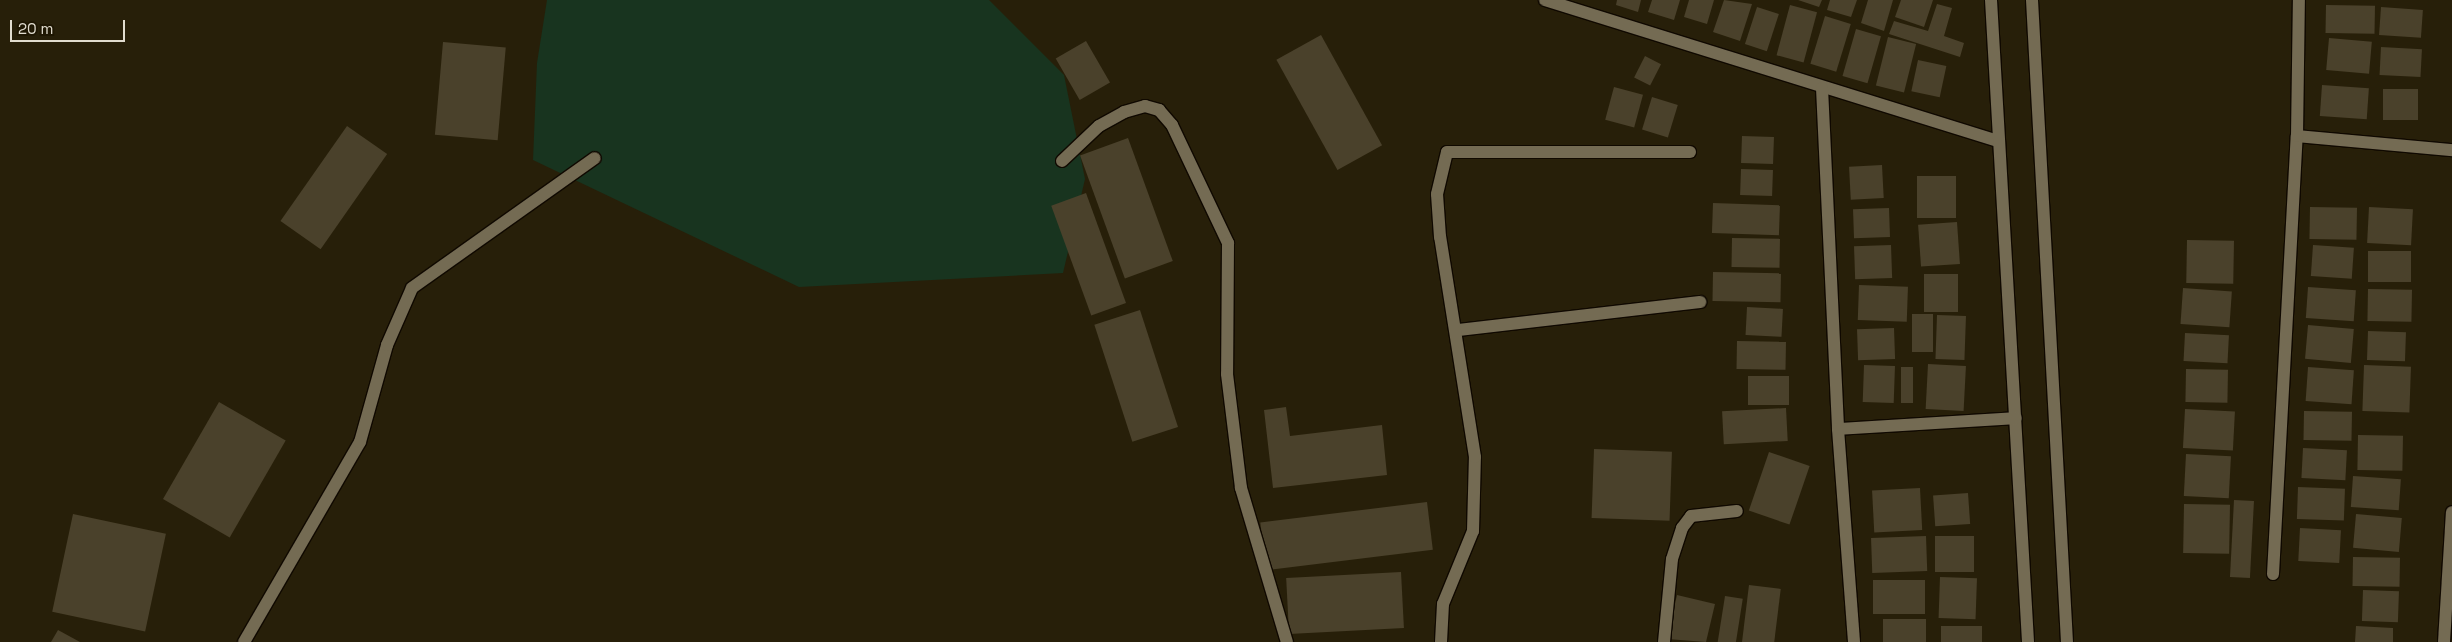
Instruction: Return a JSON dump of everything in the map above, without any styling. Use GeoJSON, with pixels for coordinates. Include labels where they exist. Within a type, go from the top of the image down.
{"type":"FeatureCollection","features":[{"type":"Feature","properties":{"kind":"street"},"geometry":{"type":"LineString","coordinates":[[1545,0],[1822,88],[1999,141]]}},
{"type":"Feature","properties":{"kind":"street"},"geometry":{"type":"LineString","coordinates":[[1991,0],[2028,642]]}},
{"type":"Feature","properties":{"kind":"street"},"geometry":{"type":"LineString","coordinates":[[2032,0],[2067,642]]}},
{"type":"Feature","properties":{"kind":"street"},"geometry":{"type":"LineString","coordinates":[[2273,574],[2297,136],[2298,0]]}},
{"type":"Feature","properties":{"kind":"street"},"geometry":{"type":"LineString","coordinates":[[1822,88],[1838,429],[1854,642]]}},
{"type":"Feature","properties":{"kind":"street"},"geometry":{"type":"LineString","coordinates":[[1062,161],[1100,126],[1124,112],[1145,106],[1159,110],[1172,124],[1228,243],[1227,374],[1241,488],[1287,642]]}},
{"type":"Feature","properties":{"kind":"street"},"geometry":{"type":"LineString","coordinates":[[2297,136],[2452,150]]}},
{"type":"Feature","properties":{"kind":"street"},"geometry":{"type":"LineString","coordinates":[[1441,642],[1443,604],[1473,531],[1475,457],[1458,330],[1440,238],[1437,194],[1447,152],[1690,152]]}},
{"type":"Feature","properties":{"kind":"street"},"geometry":{"type":"LineString","coordinates":[[244,642],[360,442],[387,345],[412,288],[595,158]]}},
{"type":"Feature","properties":{"kind":"street"},"geometry":{"type":"LineString","coordinates":[[1458,330],[1700,302]]}},
{"type":"Feature","properties":{"kind":"street"},"geometry":{"type":"LineString","coordinates":[[1838,429],[2016,418]]}},
{"type":"Feature","properties":{"kind":"street"},"geometry":{"type":"LineString","coordinates":[[1664,642],[1672,559],[1682,528],[1691,516],[1736,510]]}},
{"type":"Feature","properties":{"kind":"street"},"geometry":{"type":"LineString","coordinates":[[2444,642],[2452,512]]}},
{"type":"Feature","properties":{"kind":"green space"},"geometry":{"type":"Polygon","coordinates":[[[547,0],[989,0],[1064,75],[1085,179],[1063,273],[799,287],[533,160],[537,63],[547,0]]]}},
{"type":"Feature","properties":{"kind":"building"},"geometry":{"type":"Polygon","coordinates":[[[1617,0],[1641,0],[1638,12],[1616,5],[1617,0]]]}},
{"type":"Feature","properties":{"kind":"building"},"geometry":{"type":"Polygon","coordinates":[[[1652,0],[1680,0],[1674,20],[1648,12],[1652,0]]]}},
{"type":"Feature","properties":{"kind":"building"},"geometry":{"type":"Polygon","coordinates":[[[1689,0],[1714,0],[1707,24],[1684,17],[1689,0]]]}},
{"type":"Feature","properties":{"kind":"building"},"geometry":{"type":"Polygon","coordinates":[[[1724,0],[1752,4],[1740,41],[1713,32],[1724,0]]]}},
{"type":"Feature","properties":{"kind":"building"},"geometry":{"type":"Polygon","coordinates":[[[1798,0],[1822,0],[1819,7],[1798,0]]]}},
{"type":"Feature","properties":{"kind":"building"},"geometry":{"type":"Polygon","coordinates":[[[1830,0],[1857,0],[1851,17],[1827,10],[1830,0]]]}},
{"type":"Feature","properties":{"kind":"building"},"geometry":{"type":"Polygon","coordinates":[[[1868,0],[1893,0],[1884,31],[1861,23],[1868,0]]]}},
{"type":"Feature","properties":{"kind":"building"},"geometry":{"type":"Polygon","coordinates":[[[1901,0],[1933,0],[1924,27],[1895,17],[1901,0]]]}},
{"type":"Feature","properties":{"kind":"building"},"geometry":{"type":"Polygon","coordinates":[[[1937,4],[1952,8],[1944,36],[1964,43],[1960,57],[1889,34],[1894,21],[1928,31],[1937,4]]]}},
{"type":"Feature","properties":{"kind":"building"},"geometry":{"type":"Polygon","coordinates":[[[1790,5],[1817,12],[1804,62],[1777,55],[1790,5]]]}},
{"type":"Feature","properties":{"kind":"building"},"geometry":{"type":"Polygon","coordinates":[[[2326,5],[2375,6],[2375,34],[2326,33],[2326,5]]]}},
{"type":"Feature","properties":{"kind":"building"},"geometry":{"type":"Polygon","coordinates":[[[1757,7],[1779,14],[1767,51],[1745,44],[1757,7]]]}},
{"type":"Feature","properties":{"kind":"building"},"geometry":{"type":"Polygon","coordinates":[[[2381,7],[2423,10],[2421,38],[2379,35],[2381,7]]]}},
{"type":"Feature","properties":{"kind":"building"},"geometry":{"type":"Polygon","coordinates":[[[1825,16],[1851,24],[1836,72],[1810,64],[1825,16]]]}},
{"type":"Feature","properties":{"kind":"building"},"geometry":{"type":"Polygon","coordinates":[[[1856,29],[1881,36],[1867,83],[1842,76],[1856,29]]]}},
{"type":"Feature","properties":{"kind":"building"},"geometry":{"type":"Polygon","coordinates":[[[1321,35],[1382,145],[1337,170],[1276,60],[1321,35]]]}},
{"type":"Feature","properties":{"kind":"building"},"geometry":{"type":"Polygon","coordinates":[[[1888,37],[1916,44],[1904,93],[1876,86],[1888,37]]]}},
{"type":"Feature","properties":{"kind":"building"},"geometry":{"type":"Polygon","coordinates":[[[2329,38],[2372,42],[2369,74],[2326,70],[2329,38]]]}},
{"type":"Feature","properties":{"kind":"building"},"geometry":{"type":"Polygon","coordinates":[[[1086,41],[1110,83],[1080,100],[1056,58],[1086,41]]]}},
{"type":"Feature","properties":{"kind":"building"},"geometry":{"type":"Polygon","coordinates":[[[443,42],[506,47],[498,140],[435,135],[443,42]]]}},
{"type":"Feature","properties":{"kind":"building"},"geometry":{"type":"Polygon","coordinates":[[[2381,47],[2422,49],[2420,77],[2380,75],[2381,47]]]}},
{"type":"Feature","properties":{"kind":"building"},"geometry":{"type":"Polygon","coordinates":[[[1645,56],[1661,64],[1650,86],[1634,77],[1645,56]]]}},
{"type":"Feature","properties":{"kind":"building"},"geometry":{"type":"Polygon","coordinates":[[[1918,60],[1946,66],[1940,97],[1911,91],[1918,60]]]}},
{"type":"Feature","properties":{"kind":"building"},"geometry":{"type":"Polygon","coordinates":[[[2322,85],[2369,88],[2367,119],[2320,116],[2322,85]]]}},
{"type":"Feature","properties":{"kind":"building"},"geometry":{"type":"Polygon","coordinates":[[[1614,87],[1643,95],[1634,128],[1605,120],[1614,87]]]}},
{"type":"Feature","properties":{"kind":"building"},"geometry":{"type":"Polygon","coordinates":[[[2383,89],[2418,89],[2418,120],[2383,120],[2383,89]]]}},
{"type":"Feature","properties":{"kind":"building"},"geometry":{"type":"Polygon","coordinates":[[[1652,97],[1678,105],[1668,137],[1642,130],[1652,97]]]}},
{"type":"Feature","properties":{"kind":"building"},"geometry":{"type":"Polygon","coordinates":[[[347,126],[387,154],[321,249],[280,221],[347,126]]]}},
{"type":"Feature","properties":{"kind":"building"},"geometry":{"type":"Polygon","coordinates":[[[1742,136],[1774,137],[1773,164],[1741,163],[1742,136]]]}},
{"type":"Feature","properties":{"kind":"building"},"geometry":{"type":"Polygon","coordinates":[[[1128,138],[1173,261],[1125,279],[1080,155],[1128,138]]]}},
{"type":"Feature","properties":{"kind":"building"},"geometry":{"type":"Polygon","coordinates":[[[1882,165],[1884,198],[1851,200],[1849,167],[1882,165]]]}},
{"type":"Feature","properties":{"kind":"building"},"geometry":{"type":"Polygon","coordinates":[[[1741,169],[1773,170],[1772,196],[1740,195],[1741,169]]]}},
{"type":"Feature","properties":{"kind":"building"},"geometry":{"type":"Polygon","coordinates":[[[1917,176],[1956,176],[1956,218],[1917,218],[1917,176]]]}},
{"type":"Feature","properties":{"kind":"building"},"geometry":{"type":"Polygon","coordinates":[[[1086,193],[1126,303],[1091,316],[1051,206],[1086,193]]]}},
{"type":"Feature","properties":{"kind":"building"},"geometry":{"type":"Polygon","coordinates":[[[1713,203],[1780,205],[1779,235],[1712,233],[1713,203]]]}},
{"type":"Feature","properties":{"kind":"building"},"geometry":{"type":"Polygon","coordinates":[[[2310,207],[2357,208],[2356,240],[2309,239],[2310,207]]]}},
{"type":"Feature","properties":{"kind":"building"},"geometry":{"type":"Polygon","coordinates":[[[2369,207],[2413,209],[2411,245],[2367,243],[2369,207]]]}},
{"type":"Feature","properties":{"kind":"building"},"geometry":{"type":"Polygon","coordinates":[[[1889,208],[1890,237],[1854,238],[1853,209],[1889,208]]]}},
{"type":"Feature","properties":{"kind":"building"},"geometry":{"type":"Polygon","coordinates":[[[1957,222],[1960,264],[1921,267],[1918,225],[1957,222]]]}},
{"type":"Feature","properties":{"kind":"building"},"geometry":{"type":"Polygon","coordinates":[[[1732,238],[1780,239],[1779,268],[1731,267],[1732,238]]]}},
{"type":"Feature","properties":{"kind":"building"},"geometry":{"type":"Polygon","coordinates":[[[2187,240],[2234,241],[2233,284],[2186,283],[2187,240]]]}},
{"type":"Feature","properties":{"kind":"building"},"geometry":{"type":"Polygon","coordinates":[[[1891,245],[1892,278],[1855,279],[1854,246],[1891,245]]]}},
{"type":"Feature","properties":{"kind":"building"},"geometry":{"type":"Polygon","coordinates":[[[2313,245],[2354,248],[2352,279],[2311,276],[2313,245]]]}},
{"type":"Feature","properties":{"kind":"building"},"geometry":{"type":"Polygon","coordinates":[[[2368,251],[2411,251],[2411,282],[2368,282],[2368,251]]]}},
{"type":"Feature","properties":{"kind":"building"},"geometry":{"type":"Polygon","coordinates":[[[1713,272],[1781,273],[1780,302],[1712,301],[1713,272]]]}},
{"type":"Feature","properties":{"kind":"building"},"geometry":{"type":"Polygon","coordinates":[[[1924,274],[1958,274],[1958,312],[1924,312],[1924,274]]]}},
{"type":"Feature","properties":{"kind":"building"},"geometry":{"type":"Polygon","coordinates":[[[1859,285],[1908,287],[1907,322],[1858,320],[1859,285]]]}},
{"type":"Feature","properties":{"kind":"building"},"geometry":{"type":"Polygon","coordinates":[[[2308,287],[2356,290],[2354,321],[2306,318],[2308,287]]]}},
{"type":"Feature","properties":{"kind":"building"},"geometry":{"type":"Polygon","coordinates":[[[2183,288],[2232,291],[2229,327],[2180,324],[2183,288]]]}},
{"type":"Feature","properties":{"kind":"building"},"geometry":{"type":"Polygon","coordinates":[[[2368,289],[2412,290],[2411,322],[2367,321],[2368,289]]]}},
{"type":"Feature","properties":{"kind":"building"},"geometry":{"type":"Polygon","coordinates":[[[1747,307],[1783,309],[1781,337],[1746,335],[1747,307]]]}},
{"type":"Feature","properties":{"kind":"building"},"geometry":{"type":"Polygon","coordinates":[[[1140,310],[1178,427],[1132,442],[1094,325],[1140,310]]]}},
{"type":"Feature","properties":{"kind":"building"},"geometry":{"type":"Polygon","coordinates":[[[1912,314],[1933,314],[1933,352],[1912,352],[1912,314]]]}},
{"type":"Feature","properties":{"kind":"building"},"geometry":{"type":"Polygon","coordinates":[[[1937,315],[1966,316],[1964,360],[1935,359],[1937,315]]]}},
{"type":"Feature","properties":{"kind":"building"},"geometry":{"type":"Polygon","coordinates":[[[2308,325],[2354,329],[2351,363],[2305,359],[2308,325]]]}},
{"type":"Feature","properties":{"kind":"building"},"geometry":{"type":"Polygon","coordinates":[[[1894,328],[1895,359],[1858,360],[1857,329],[1894,328]]]}},
{"type":"Feature","properties":{"kind":"building"},"geometry":{"type":"Polygon","coordinates":[[[2368,331],[2406,332],[2405,361],[2367,360],[2368,331]]]}},
{"type":"Feature","properties":{"kind":"building"},"geometry":{"type":"Polygon","coordinates":[[[2185,333],[2229,335],[2227,363],[2184,361],[2185,333]]]}},
{"type":"Feature","properties":{"kind":"building"},"geometry":{"type":"Polygon","coordinates":[[[1737,341],[1786,342],[1786,370],[1737,369],[1737,341]]]}},
{"type":"Feature","properties":{"kind":"building"},"geometry":{"type":"Polygon","coordinates":[[[1928,364],[1966,366],[1964,411],[1926,409],[1928,364]]]}},
{"type":"Feature","properties":{"kind":"building"},"geometry":{"type":"Polygon","coordinates":[[[1864,365],[1895,366],[1894,403],[1863,402],[1864,365]]]}},
{"type":"Feature","properties":{"kind":"building"},"geometry":{"type":"Polygon","coordinates":[[[2364,365],[2411,367],[2409,413],[2362,411],[2364,365]]]}},
{"type":"Feature","properties":{"kind":"building"},"geometry":{"type":"Polygon","coordinates":[[[1901,367],[1913,367],[1913,403],[1901,403],[1901,367]]]}},
{"type":"Feature","properties":{"kind":"building"},"geometry":{"type":"Polygon","coordinates":[[[2308,367],[2354,370],[2352,404],[2306,401],[2308,367]]]}},
{"type":"Feature","properties":{"kind":"building"},"geometry":{"type":"Polygon","coordinates":[[[2186,369],[2228,370],[2227,403],[2185,402],[2186,369]]]}},
{"type":"Feature","properties":{"kind":"building"},"geometry":{"type":"Polygon","coordinates":[[[1748,376],[1789,376],[1789,405],[1748,405],[1748,376]]]}},
{"type":"Feature","properties":{"kind":"building"},"geometry":{"type":"Polygon","coordinates":[[[219,402],[286,440],[230,537],[163,499],[219,402]]]}},
{"type":"Feature","properties":{"kind":"building"},"geometry":{"type":"Polygon","coordinates":[[[1286,407],[1290,436],[1382,425],[1387,475],[1273,488],[1264,410],[1286,407]]]}},
{"type":"Feature","properties":{"kind":"building"},"geometry":{"type":"Polygon","coordinates":[[[1786,408],[1788,441],[1724,444],[1722,411],[1786,408]]]}},
{"type":"Feature","properties":{"kind":"building"},"geometry":{"type":"Polygon","coordinates":[[[2185,409],[2235,412],[2233,451],[2183,448],[2185,409]]]}},
{"type":"Feature","properties":{"kind":"building"},"geometry":{"type":"Polygon","coordinates":[[[2304,411],[2352,412],[2351,441],[2303,440],[2304,411]]]}},
{"type":"Feature","properties":{"kind":"building"},"geometry":{"type":"Polygon","coordinates":[[[2358,435],[2403,436],[2402,471],[2357,470],[2358,435]]]}},
{"type":"Feature","properties":{"kind":"building"},"geometry":{"type":"Polygon","coordinates":[[[2303,448],[2347,450],[2345,480],[2301,478],[2303,448]]]}},
{"type":"Feature","properties":{"kind":"building"},"geometry":{"type":"Polygon","coordinates":[[[1594,449],[1672,452],[1670,521],[1592,518],[1594,449]]]}},
{"type":"Feature","properties":{"kind":"building"},"geometry":{"type":"Polygon","coordinates":[[[1769,452],[1810,466],[1789,525],[1749,511],[1769,452]]]}},
{"type":"Feature","properties":{"kind":"building"},"geometry":{"type":"Polygon","coordinates":[[[2186,454],[2231,456],[2229,498],[2184,496],[2186,454]]]}},
{"type":"Feature","properties":{"kind":"building"},"geometry":{"type":"Polygon","coordinates":[[[2353,476],[2401,479],[2399,510],[2351,507],[2353,476]]]}},
{"type":"Feature","properties":{"kind":"building"},"geometry":{"type":"Polygon","coordinates":[[[2298,487],[2345,489],[2344,521],[2297,519],[2298,487]]]}},
{"type":"Feature","properties":{"kind":"building"},"geometry":{"type":"Polygon","coordinates":[[[1920,488],[1922,530],[1874,532],[1872,491],[1920,488]]]}},
{"type":"Feature","properties":{"kind":"building"},"geometry":{"type":"Polygon","coordinates":[[[1968,493],[1970,524],[1935,526],[1933,495],[1968,493]]]}},
{"type":"Feature","properties":{"kind":"building"},"geometry":{"type":"Polygon","coordinates":[[[2234,500],[2254,501],[2250,578],[2230,577],[2234,500]]]}},
{"type":"Feature","properties":{"kind":"building"},"geometry":{"type":"Polygon","coordinates":[[[1427,502],[1433,550],[1266,570],[1260,522],[1427,502]]]}},
{"type":"Feature","properties":{"kind":"building"},"geometry":{"type":"Polygon","coordinates":[[[2184,504],[2230,505],[2229,554],[2183,553],[2184,504]]]}},
{"type":"Feature","properties":{"kind":"building"},"geometry":{"type":"Polygon","coordinates":[[[73,514],[166,534],[145,632],[52,612],[73,514]]]}},
{"type":"Feature","properties":{"kind":"building"},"geometry":{"type":"Polygon","coordinates":[[[2356,514],[2402,518],[2399,552],[2353,548],[2356,514]]]}},
{"type":"Feature","properties":{"kind":"building"},"geometry":{"type":"Polygon","coordinates":[[[2300,528],[2341,530],[2339,563],[2298,561],[2300,528]]]}},
{"type":"Feature","properties":{"kind":"building"},"geometry":{"type":"Polygon","coordinates":[[[1926,536],[1927,571],[1872,573],[1871,538],[1926,536]]]}},
{"type":"Feature","properties":{"kind":"building"},"geometry":{"type":"Polygon","coordinates":[[[1935,536],[1974,536],[1974,572],[1935,572],[1935,536]]]}},
{"type":"Feature","properties":{"kind":"building"},"geometry":{"type":"Polygon","coordinates":[[[2353,557],[2400,558],[2399,587],[2352,586],[2353,557]]]}},
{"type":"Feature","properties":{"kind":"building"},"geometry":{"type":"Polygon","coordinates":[[[1401,572],[1404,628],[1289,634],[1286,578],[1401,572]]]}},
{"type":"Feature","properties":{"kind":"building"},"geometry":{"type":"Polygon","coordinates":[[[1940,577],[1977,578],[1976,619],[1939,618],[1940,577]]]}},
{"type":"Feature","properties":{"kind":"building"},"geometry":{"type":"Polygon","coordinates":[[[1873,580],[1925,580],[1925,614],[1873,614],[1873,580]]]}},
{"type":"Feature","properties":{"kind":"building"},"geometry":{"type":"Polygon","coordinates":[[[1749,585],[1781,589],[1774,642],[1742,642],[1749,585]]]}},
{"type":"Feature","properties":{"kind":"building"},"geometry":{"type":"Polygon","coordinates":[[[2363,590],[2399,591],[2398,622],[2362,621],[2363,590]]]}},
{"type":"Feature","properties":{"kind":"building"},"geometry":{"type":"Polygon","coordinates":[[[1677,595],[1715,604],[1706,642],[1667,639],[1677,595]]]}},
{"type":"Feature","properties":{"kind":"building"},"geometry":{"type":"Polygon","coordinates":[[[1725,596],[1743,599],[1736,642],[1718,642],[1725,596]]]}},
{"type":"Feature","properties":{"kind":"building"},"geometry":{"type":"Polygon","coordinates":[[[1883,619],[1926,619],[1926,642],[1883,642],[1883,619]]]}},
{"type":"Feature","properties":{"kind":"building"},"geometry":{"type":"Polygon","coordinates":[[[1941,626],[1982,626],[1982,642],[1941,642],[1941,626]]]}},
{"type":"Feature","properties":{"kind":"building"},"geometry":{"type":"Polygon","coordinates":[[[2356,626],[2393,628],[2393,642],[2355,642],[2356,626]]]}},
{"type":"Feature","properties":{"kind":"building"},"geometry":{"type":"Polygon","coordinates":[[[58,630],[80,642],[51,642],[58,630]]]}}]}
